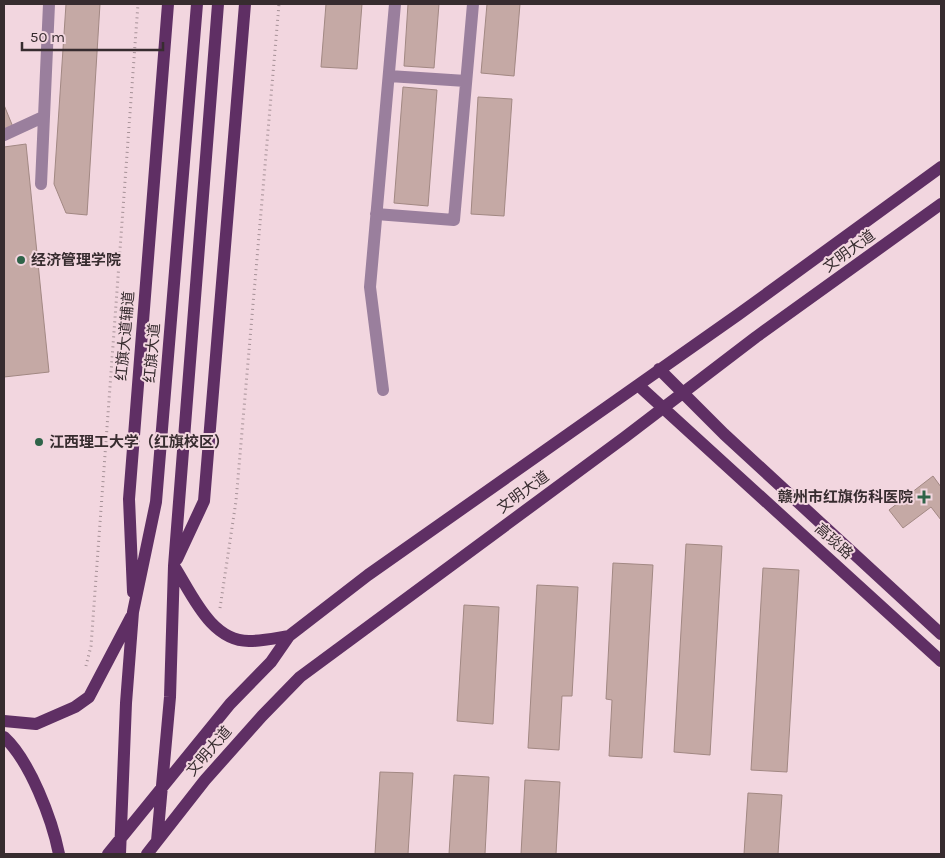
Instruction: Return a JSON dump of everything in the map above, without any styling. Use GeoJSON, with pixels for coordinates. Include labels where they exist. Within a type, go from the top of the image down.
{"type":"FeatureCollection","features":[{"type":"Feature","properties":{"kind":"main road","name":"红旗大道辅道"},"geometry":{"type":"LineString","coordinates":[[133,612],[129,499],[168,4]]}},
{"type":"Feature","properties":{"kind":"main road","name":"红旗大道"},"geometry":{"type":"LineString","coordinates":[[120,854],[126,703],[133,612],[156,502],[197,4]]}},
{"type":"Feature","properties":{"kind":"main road"},"geometry":{"type":"LineString","coordinates":[[156,848],[170,697],[174,566],[218,4]]}},
{"type":"Feature","properties":{"kind":"main road"},"geometry":{"type":"LineString","coordinates":[[174,566],[204,501],[245,4]]}},
{"type":"Feature","properties":{"kind":"main road","name":"文明大道"},"geometry":{"type":"LineString","coordinates":[[108,854],[230,704],[271,662],[289,636],[368,575],[739,314],[941,167]]}},
{"type":"Feature","properties":{"kind":"main road","name":"文明大道"},"geometry":{"type":"LineString","coordinates":[[147,854],[156,848],[205,780],[300,677],[756,337],[941,204]]}},
{"type":"Feature","properties":{"kind":"main road","name":"高琰路"},"geometry":{"type":"LineString","coordinates":[[659,369],[724,434],[941,634]]}},
{"type":"Feature","properties":{"kind":"main road","name":"高琰路"},"geometry":{"type":"LineString","coordinates":[[638,384],[941,661]]}},
{"type":"Feature","properties":{"kind":"main road"},"geometry":{"type":"LineString","coordinates":[[174,566],[206,618],[216,628],[237,639],[250,641],[289,636]]}},
{"type":"Feature","properties":{"kind":"main road"},"geometry":{"type":"LineString","coordinates":[[4,721],[36,724],[74,708],[90,697],[133,612]]}},
{"type":"Feature","properties":{"kind":"main road"},"geometry":{"type":"LineString","coordinates":[[4,737],[24,760],[44,807],[58,854]]}},
{"type":"Feature","properties":{"kind":"street"},"geometry":{"type":"LineString","coordinates":[[41,184],[49,4]]}},
{"type":"Feature","properties":{"kind":"street"},"geometry":{"type":"LineString","coordinates":[[383,390],[370,287],[396,4]]}},
{"type":"Feature","properties":{"kind":"street"},"geometry":{"type":"LineString","coordinates":[[376,214],[454,220],[473,4]]}},
{"type":"Feature","properties":{"kind":"street"},"geometry":{"type":"LineString","coordinates":[[389,76],[466,81]]}},
{"type":"Feature","properties":{"kind":"street"},"geometry":{"type":"LineString","coordinates":[[4,134],[43,117]]}},
{"type":"Feature","properties":{"kind":"path"},"geometry":{"type":"LineString","coordinates":[[84,674],[91,646],[138,4]]}},
{"type":"Feature","properties":{"kind":"path"},"geometry":{"type":"LineString","coordinates":[[216,628],[236,501],[279,4]]}},
{"type":"Feature","properties":{"kind":"building"},"geometry":{"type":"Polygon","coordinates":[[[66,4],[100,4],[87,215],[66,213],[54,184],[66,4]]]}},
{"type":"Feature","properties":{"kind":"building"},"geometry":{"type":"Polygon","coordinates":[[[326,4],[362,4],[357,69],[321,67],[326,4]]]}},
{"type":"Feature","properties":{"kind":"building"},"geometry":{"type":"Polygon","coordinates":[[[408,4],[439,4],[434,68],[404,66],[408,4]]]}},
{"type":"Feature","properties":{"kind":"building"},"geometry":{"type":"Polygon","coordinates":[[[487,4],[520,4],[514,76],[481,73],[487,4]]]}},
{"type":"Feature","properties":{"kind":"building"},"geometry":{"type":"Polygon","coordinates":[[[403,87],[437,90],[428,206],[394,203],[403,87]]]}},
{"type":"Feature","properties":{"kind":"building"},"geometry":{"type":"Polygon","coordinates":[[[478,97],[512,99],[504,216],[471,214],[478,97]]]}},
{"type":"Feature","properties":{"kind":"building"},"geometry":{"type":"Polygon","coordinates":[[[4,105],[13,127],[4,131],[4,105]]]}},
{"type":"Feature","properties":{"kind":"building","name":"经济管理学院"},"geometry":{"type":"Polygon","coordinates":[[[26,144],[49,372],[4,377],[4,147],[26,144]]]}},
{"type":"Feature","properties":{"kind":"building","name":"赣州市红旗伤科医院"},"geometry":{"type":"Polygon","coordinates":[[[933,476],[941,487],[941,520],[931,507],[903,528],[889,510],[933,476]]]}},
{"type":"Feature","properties":{"kind":"building"},"geometry":{"type":"Polygon","coordinates":[[[686,544],[722,546],[710,755],[674,752],[686,544]]]}},
{"type":"Feature","properties":{"kind":"building"},"geometry":{"type":"Polygon","coordinates":[[[613,563],[653,565],[642,758],[609,756],[612,700],[606,699],[613,563]]]}},
{"type":"Feature","properties":{"kind":"building"},"geometry":{"type":"Polygon","coordinates":[[[763,568],[799,570],[787,772],[751,770],[763,568]]]}},
{"type":"Feature","properties":{"kind":"building"},"geometry":{"type":"Polygon","coordinates":[[[537,585],[578,587],[572,696],[562,696],[559,750],[528,748],[537,585]]]}},
{"type":"Feature","properties":{"kind":"building"},"geometry":{"type":"Polygon","coordinates":[[[464,605],[499,607],[493,724],[457,721],[464,605]]]}},
{"type":"Feature","properties":{"kind":"building"},"geometry":{"type":"Polygon","coordinates":[[[380,772],[413,773],[408,854],[375,854],[380,772]]]}},
{"type":"Feature","properties":{"kind":"building"},"geometry":{"type":"Polygon","coordinates":[[[454,775],[489,777],[485,854],[449,854],[454,775]]]}},
{"type":"Feature","properties":{"kind":"building"},"geometry":{"type":"Polygon","coordinates":[[[525,780],[560,782],[556,854],[521,854],[525,780]]]}},
{"type":"Feature","properties":{"kind":"building"},"geometry":{"type":"Polygon","coordinates":[[[748,793],[782,795],[778,854],[744,854],[748,793]]]}},
{"type":"Feature","properties":{"kind":"place","name":"经济管理学院"},"geometry":{"type":"Point","coordinates":[21,260]}},
{"type":"Feature","properties":{"kind":"place","name":"江西理工大学（红旗校区）"},"geometry":{"type":"Point","coordinates":[39,442]}},
{"type":"Feature","properties":{"kind":"place","name":"赣州市红旗伤科医院"},"geometry":{"type":"Point","coordinates":[924,497]}}]}
